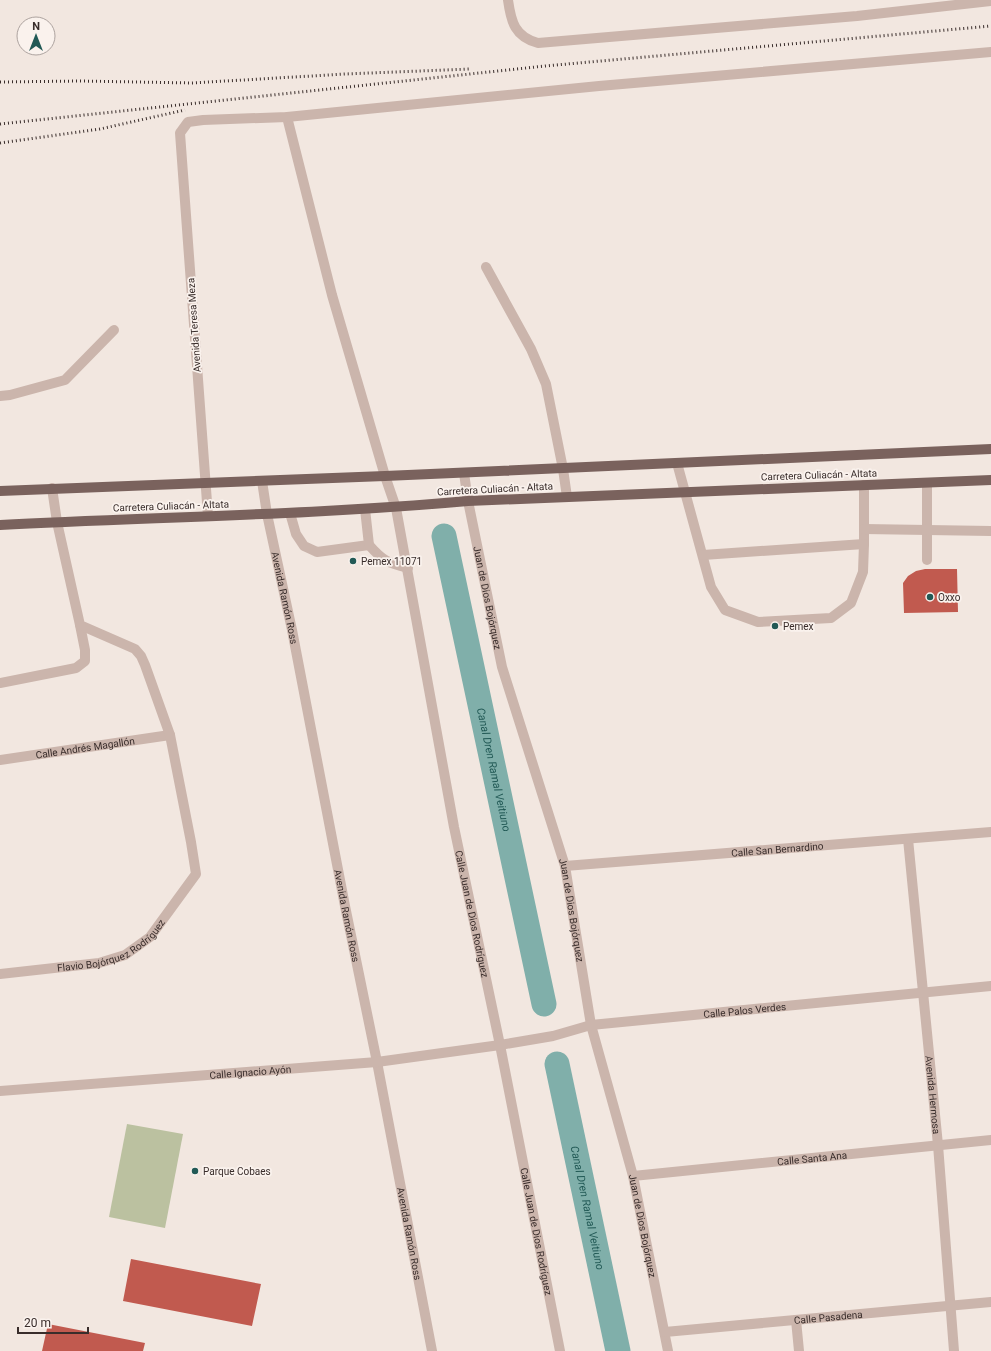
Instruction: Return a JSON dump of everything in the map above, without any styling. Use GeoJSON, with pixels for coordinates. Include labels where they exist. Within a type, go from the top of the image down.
{"type":"FeatureCollection","features":[{"type":"Feature","properties":{"kind":"main road","name":"Carretera Culiacán - Altata"},"geometry":{"type":"LineString","coordinates":[[0,491],[563,469],[991,449]]}},
{"type":"Feature","properties":{"kind":"main road","name":"Carretera Culiacán - Altata"},"geometry":{"type":"LineString","coordinates":[[0,525],[396,508],[468,501],[991,480]]}},
{"type":"Feature","properties":{"kind":"street"},"geometry":{"type":"LineString","coordinates":[[508,0],[512,22],[517,31],[528,41],[538,43],[857,16],[991,1]]}},
{"type":"Feature","properties":{"kind":"street"},"geometry":{"type":"LineString","coordinates":[[287,117],[599,86],[991,52]]}},
{"type":"Feature","properties":{"kind":"street","name":"Avenida Teresa Meza"},"geometry":{"type":"LineString","coordinates":[[208,516],[180,133],[188,122],[203,120],[287,117]]}},
{"type":"Feature","properties":{"kind":"street","name":"Calle Juan de Dios Rodríguez"},"geometry":{"type":"LineString","coordinates":[[287,117],[332,295],[385,476],[396,508],[454,827],[500,1045],[560,1351]]}},
{"type":"Feature","properties":{"kind":"street"},"geometry":{"type":"LineString","coordinates":[[486,267],[531,349],[546,384],[567,497]]}},
{"type":"Feature","properties":{"kind":"street"},"geometry":{"type":"LineString","coordinates":[[0,396],[10,395],[65,380],[114,330]]}},
{"type":"Feature","properties":{"kind":"street"},"geometry":{"type":"LineString","coordinates":[[677,463],[711,587],[725,610],[758,622],[831,618],[851,603],[863,572],[864,485]]}},
{"type":"Feature","properties":{"kind":"street","name":"Juan de Dios Bojórquez"},"geometry":{"type":"LineString","coordinates":[[464,473],[468,501],[502,667],[565,866],[591,1025],[633,1176],[668,1351]]}},
{"type":"Feature","properties":{"kind":"street","name":"Avenida Ramón Ross"},"geometry":{"type":"LineString","coordinates":[[262,481],[267,514],[292,630],[345,906],[377,1062],[432,1351]]}},
{"type":"Feature","properties":{"kind":"street"},"geometry":{"type":"LineString","coordinates":[[927,483],[927,560]]}},
{"type":"Feature","properties":{"kind":"street"},"geometry":{"type":"LineString","coordinates":[[0,683],[76,668],[85,661],[85,650],[80,625],[56,522],[52,488]]}},
{"type":"Feature","properties":{"kind":"street"},"geometry":{"type":"LineString","coordinates":[[365,509],[369,545],[380,557],[392,564],[408,568]]}},
{"type":"Feature","properties":{"kind":"street"},"geometry":{"type":"LineString","coordinates":[[290,513],[296,534],[304,546],[317,552],[369,545]]}},
{"type":"Feature","properties":{"kind":"street"},"geometry":{"type":"LineString","coordinates":[[864,529],[991,531]]}},
{"type":"Feature","properties":{"kind":"street"},"geometry":{"type":"LineString","coordinates":[[703,555],[864,544]]}},
{"type":"Feature","properties":{"kind":"street"},"geometry":{"type":"LineString","coordinates":[[80,625],[135,649],[142,656],[170,735]]}},
{"type":"Feature","properties":{"kind":"street","name":"Calle Andrés Magallón"},"geometry":{"type":"LineString","coordinates":[[0,760],[170,735]]}},
{"type":"Feature","properties":{"kind":"street","name":"Flavio Bojórquez Rodríguez"},"geometry":{"type":"LineString","coordinates":[[0,974],[99,963],[126,955],[150,937],[196,874],[170,735]]}},
{"type":"Feature","properties":{"kind":"street","name":"Calle San Bernardino"},"geometry":{"type":"LineString","coordinates":[[565,866],[991,832]]}},
{"type":"Feature","properties":{"kind":"street","name":"Avenida Hermosa"},"geometry":{"type":"LineString","coordinates":[[908,839],[938,1145],[954,1351]]}},
{"type":"Feature","properties":{"kind":"street","name":"Calle Palos Verdes"},"geometry":{"type":"LineString","coordinates":[[500,1045],[552,1036],[591,1025],[991,986]]}},
{"type":"Feature","properties":{"kind":"street","name":"Calle Ignacio Ayón"},"geometry":{"type":"LineString","coordinates":[[0,1091],[377,1062],[500,1045]]}},
{"type":"Feature","properties":{"kind":"street","name":"Calle Santa Ana"},"geometry":{"type":"LineString","coordinates":[[633,1176],[991,1140]]}},
{"type":"Feature","properties":{"kind":"street","name":"Calle Pasadena"},"geometry":{"type":"LineString","coordinates":[[665,1332],[991,1302]]}},
{"type":"Feature","properties":{"kind":"street"},"geometry":{"type":"LineString","coordinates":[[796,1320],[799,1351]]}},
{"type":"Feature","properties":{"kind":"green space"},"geometry":{"type":"Polygon","coordinates":[[[127,1124],[183,1134],[165,1228],[109,1217],[127,1124]]]}},
{"type":"Feature","properties":{"kind":"building","name":"Oxxo"},"geometry":{"type":"Polygon","coordinates":[[[925,569],[957,569],[958,612],[904,613],[903,583],[908,576],[916,571],[925,569]]]}},
{"type":"Feature","properties":{"kind":"building"},"geometry":{"type":"Polygon","coordinates":[[[131,1259],[261,1284],[252,1326],[123,1301],[131,1259]]]}},
{"type":"Feature","properties":{"kind":"building"},"geometry":{"type":"Polygon","coordinates":[[[48,1324],[145,1343],[143,1351],[42,1351],[48,1324]]]}},
{"type":"Feature","properties":{"kind":"waterway","name":"Canal Dren Ramal Veitiuno"},"geometry":{"type":"LineString","coordinates":[[444,536],[544,1004]]}},
{"type":"Feature","properties":{"kind":"waterway","name":"Canal Dren Ramal Veitiuno"},"geometry":{"type":"LineString","coordinates":[[557,1064],[618,1351]]}},
{"type":"Feature","properties":{"kind":"railway"},"geometry":{"type":"LineString","coordinates":[[0,124],[545,66],[991,26]]}},
{"type":"Feature","properties":{"kind":"railway"},"geometry":{"type":"LineString","coordinates":[[0,82],[80,81],[192,83],[345,74],[470,69]]}},
{"type":"Feature","properties":{"kind":"railway"},"geometry":{"type":"LineString","coordinates":[[0,143],[100,129],[185,110]]}},
{"type":"Feature","properties":{"kind":"place","name":"Pemex 11071"},"geometry":{"type":"Point","coordinates":[353,561]}},
{"type":"Feature","properties":{"kind":"place","name":"Oxxo"},"geometry":{"type":"Point","coordinates":[930,597]}},
{"type":"Feature","properties":{"kind":"place","name":"Pemex"},"geometry":{"type":"Point","coordinates":[775,626]}},
{"type":"Feature","properties":{"kind":"place","name":"Parque Cobaes"},"geometry":{"type":"Point","coordinates":[195,1171]}}]}
